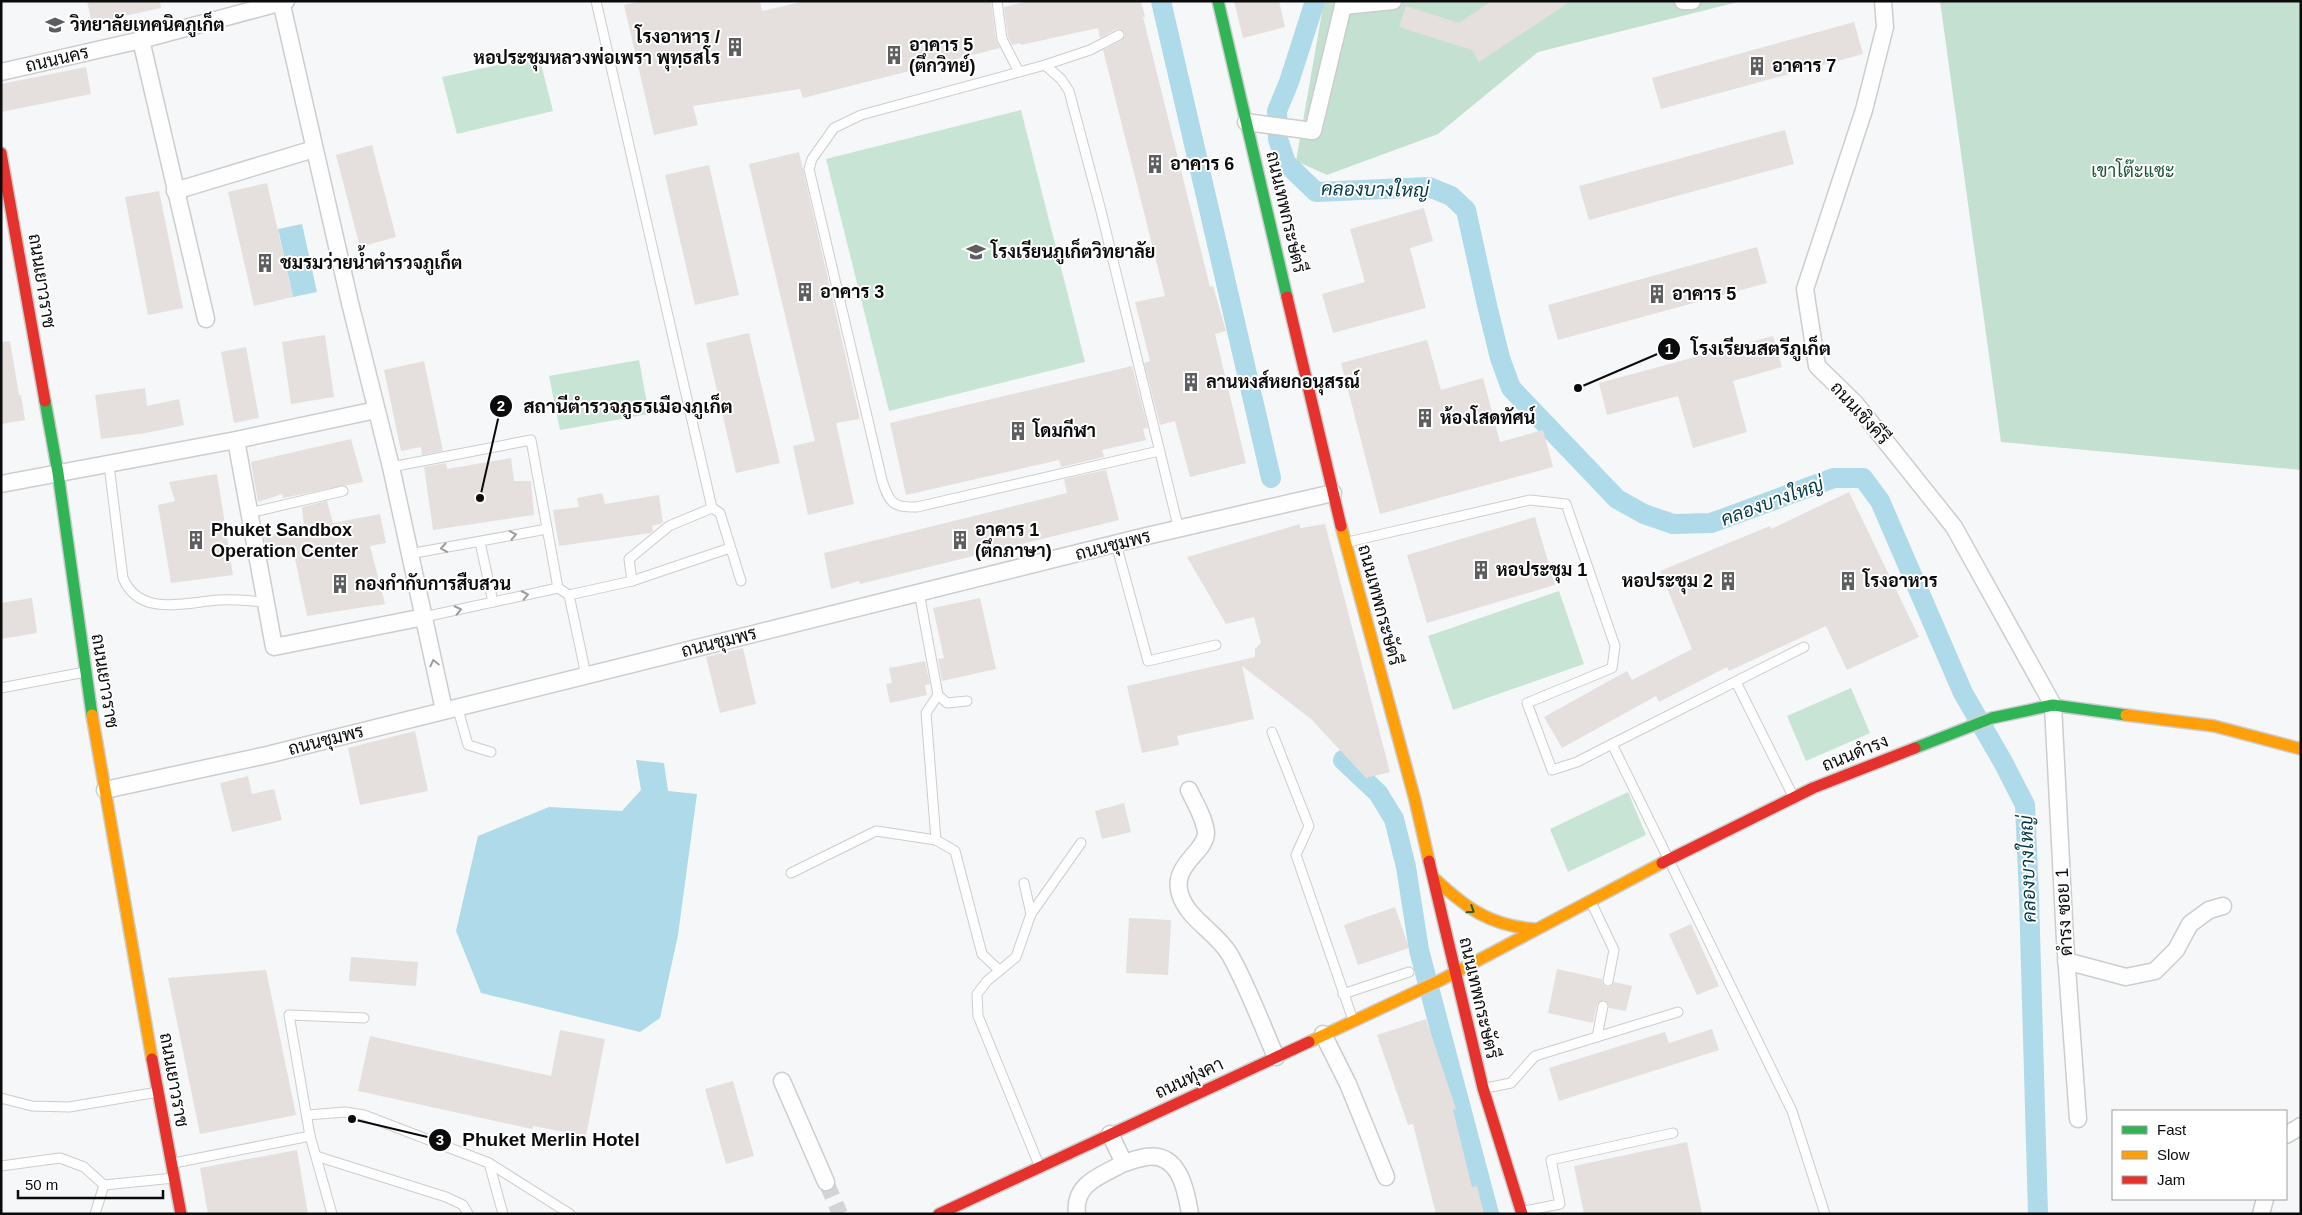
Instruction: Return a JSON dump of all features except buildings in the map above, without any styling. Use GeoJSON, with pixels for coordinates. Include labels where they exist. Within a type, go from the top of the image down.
{"type":"FeatureCollection","features":[{"type":"Feature","properties":{"kind":"main road","name":"ถนนเทพกระษัตรี"},"geometry":{"type":"LineString","coordinates":[[1218,1],[1251,122],[1345,543],[1434,878],[1454,973],[1483,1088],[1522,1213]]}},
{"type":"Feature","properties":{"kind":"main road","name":"ถนนเยาวราช"},"geometry":{"type":"LineString","coordinates":[[1,153],[58,473],[85,672],[105,790],[181,1214]]}},
{"type":"Feature","properties":{"kind":"main road","name":"ถนนดำรง"},"geometry":{"type":"LineString","coordinates":[[1454,973],[1669,859],[1794,798],[1992,718],[2053,705],[2214,726],[2301,749]]}},
{"type":"Feature","properties":{"kind":"main road"},"geometry":{"type":"LineString","coordinates":[[1434,878],[1464,905],[1483,917],[1514,929],[1535,929]]}},
{"type":"Feature","properties":{"kind":"main road","name":"ถนนทุ่งคา"},"geometry":{"type":"LineString","coordinates":[[939,1214],[1454,973]]}},
{"type":"Feature","properties":{"kind":"street"},"geometry":{"type":"LineString","coordinates":[[1251,122],[1313,131],[1343,4],[1393,1]]}},
{"type":"Feature","properties":{"kind":"street"},"geometry":{"type":"LineString","coordinates":[[1683,1],[1692,1]]}},
{"type":"Feature","properties":{"kind":"street","name":"ถนนเชิงคีรี"},"geometry":{"type":"LineString","coordinates":[[1882,1],[1885,27],[1864,110],[1805,289],[1817,366],[1855,403],[1954,527],[2053,705]]}},
{"type":"Feature","properties":{"kind":"street"},"geometry":{"type":"LineString","coordinates":[[283,2],[314,149],[391,467],[409,554],[424,617],[450,708]]}},
{"type":"Feature","properties":{"kind":"street","name":"ถนนนคร"},"geometry":{"type":"LineString","coordinates":[[1,72],[141,40],[283,2]]}},
{"type":"Feature","properties":{"kind":"street"},"geometry":{"type":"LineString","coordinates":[[141,40],[206,320]]}},
{"type":"Feature","properties":{"kind":"street"},"geometry":{"type":"LineString","coordinates":[[175,191],[314,149]]}},
{"type":"Feature","properties":{"kind":"street"},"geometry":{"type":"LineString","coordinates":[[1,484],[236,440],[376,410]]}},
{"type":"Feature","properties":{"kind":"street"},"geometry":{"type":"LineString","coordinates":[[236,440],[274,647],[424,617]]}},
{"type":"Feature","properties":{"kind":"street","name":"ถนนชุมพร"},"geometry":{"type":"LineString","coordinates":[[105,790],[267,755],[919,592],[1333,493]]}},
{"type":"Feature","properties":{"kind":"street","name":"ดำรง ซอย 1"},"geometry":{"type":"LineString","coordinates":[[2053,705],[2066,961],[2078,1119]]}},
{"type":"Feature","properties":{"kind":"street"},"geometry":{"type":"LineString","coordinates":[[1189,790],[1204,824],[1205,837],[1179,876],[1179,893],[1189,912],[1217,938],[1230,955],[1276,1057]]}},
{"type":"Feature","properties":{"kind":"street"},"geometry":{"type":"LineString","coordinates":[[2066,961],[2126,976],[2155,971],[2176,950],[2190,924],[2209,910],[2223,906]]}},
{"type":"Feature","properties":{"kind":"street"},"geometry":{"type":"LineString","coordinates":[[1323,1034],[1348,1084],[1386,1177]]}},
{"type":"Feature","properties":{"kind":"street"},"geometry":{"type":"LineString","coordinates":[[782,1082],[826,1182]]}},
{"type":"Feature","properties":{"kind":"street"},"geometry":{"type":"LineString","coordinates":[[2287,1134],[2301,1126]]}},
{"type":"Feature","properties":{"kind":"street"},"geometry":{"type":"LineString","coordinates":[[1110,1134],[1124,1163]]}},
{"type":"Feature","properties":{"kind":"street"},"geometry":{"type":"LineString","coordinates":[[1077,1214],[1076,1200],[1085,1185],[1124,1163],[1146,1157],[1162,1158],[1172,1163],[1183,1182],[1190,1214]]}},
{"type":"Feature","properties":{"kind":"street"},"geometry":{"type":"LineString","coordinates":[[2261,1214],[2265,1200]]}},
{"type":"Feature","properties":{"kind":"lane"},"geometry":{"type":"LineString","coordinates":[[596,1],[712,508],[720,513],[741,581]]}},
{"type":"Feature","properties":{"kind":"lane"},"geometry":{"type":"LineString","coordinates":[[997,1],[1002,38],[1019,72]]}},
{"type":"Feature","properties":{"kind":"lane"},"geometry":{"type":"LineString","coordinates":[[1119,36],[1090,50],[1045,65],[861,115],[834,128],[812,159],[809,169],[887,496],[893,504],[903,508],[918,507],[1159,451]]}},
{"type":"Feature","properties":{"kind":"lane"},"geometry":{"type":"LineString","coordinates":[[1045,65],[1062,79],[1069,91],[1101,212],[1179,530]]}},
{"type":"Feature","properties":{"kind":"lane"},"geometry":{"type":"LineString","coordinates":[[391,467],[531,440],[558,588],[569,596],[586,675]]}},
{"type":"Feature","properties":{"kind":"lane"},"geometry":{"type":"LineString","coordinates":[[109,465],[123,578],[128,588],[136,597],[167,605],[220,600],[266,602]]}},
{"type":"Feature","properties":{"kind":"lane"},"geometry":{"type":"LineString","coordinates":[[250,513],[343,491]]}},
{"type":"Feature","properties":{"kind":"lane"},"geometry":{"type":"LineString","coordinates":[[1345,543],[1530,500],[1566,504],[1615,646],[1612,668],[1527,703],[1552,770],[1576,762],[1804,647]]}},
{"type":"Feature","properties":{"kind":"lane"},"geometry":{"type":"LineString","coordinates":[[632,581],[629,559],[669,526],[712,508]]}},
{"type":"Feature","properties":{"kind":"lane"},"geometry":{"type":"LineString","coordinates":[[409,554],[546,528]]}},
{"type":"Feature","properties":{"kind":"lane"},"geometry":{"type":"LineString","coordinates":[[480,542],[493,602]]}},
{"type":"Feature","properties":{"kind":"lane"},"geometry":{"type":"LineString","coordinates":[[1116,544],[1148,661],[1216,645]]}},
{"type":"Feature","properties":{"kind":"lane"},"geometry":{"type":"LineString","coordinates":[[569,596],[632,581],[730,548]]}},
{"type":"Feature","properties":{"kind":"lane"},"geometry":{"type":"LineString","coordinates":[[424,617],[558,588]]}},
{"type":"Feature","properties":{"kind":"lane"},"geometry":{"type":"LineString","coordinates":[[919,592],[938,695],[948,703],[967,701]]}},
{"type":"Feature","properties":{"kind":"lane"},"geometry":{"type":"LineString","coordinates":[[1,688],[85,672]]}},
{"type":"Feature","properties":{"kind":"lane"},"geometry":{"type":"LineString","coordinates":[[1736,682],[1794,798]]}},
{"type":"Feature","properties":{"kind":"lane"},"geometry":{"type":"LineString","coordinates":[[936,840],[926,713],[938,695]]}},
{"type":"Feature","properties":{"kind":"lane"},"geometry":{"type":"LineString","coordinates":[[450,708],[468,745],[491,752]]}},
{"type":"Feature","properties":{"kind":"lane"},"geometry":{"type":"LineString","coordinates":[[1272,732],[1309,826],[1296,855],[1343,994],[1354,1020]]}},
{"type":"Feature","properties":{"kind":"lane"},"geometry":{"type":"LineString","coordinates":[[1612,744],[1792,1112],[1825,1214]]}},
{"type":"Feature","properties":{"kind":"lane"},"geometry":{"type":"LineString","coordinates":[[791,873],[876,831],[936,840],[955,852],[982,954],[999,970]]}},
{"type":"Feature","properties":{"kind":"lane"},"geometry":{"type":"LineString","coordinates":[[1040,1167],[978,1016],[977,994],[987,981],[1016,956],[1031,914],[1081,843]]}},
{"type":"Feature","properties":{"kind":"lane"},"geometry":{"type":"LineString","coordinates":[[1024,883],[1031,914]]}},
{"type":"Feature","properties":{"kind":"lane"},"geometry":{"type":"LineString","coordinates":[[1590,900],[1614,950],[1608,981]]}},
{"type":"Feature","properties":{"kind":"lane"},"geometry":{"type":"LineString","coordinates":[[1343,994],[1409,972]]}},
{"type":"Feature","properties":{"kind":"lane"},"geometry":{"type":"LineString","coordinates":[[1597,1037],[1603,1006]]}},
{"type":"Feature","properties":{"kind":"lane"},"geometry":{"type":"LineString","coordinates":[[1483,1088],[1511,1083],[1535,1056],[1678,1012]]}},
{"type":"Feature","properties":{"kind":"lane"},"geometry":{"type":"LineString","coordinates":[[332,1214],[310,1136],[288,1015],[364,1018]]}},
{"type":"Feature","properties":{"kind":"lane"},"geometry":{"type":"LineString","coordinates":[[1,1098],[32,1106],[69,1106],[158,1092]]}},
{"type":"Feature","properties":{"kind":"lane"},"geometry":{"type":"LineString","coordinates":[[307,1115],[345,1112],[364,1115],[489,1163],[570,1214]]}},
{"type":"Feature","properties":{"kind":"lane"},"geometry":{"type":"LineString","coordinates":[[1522,1213],[1560,1204],[1552,1160],[1673,1133]]}},
{"type":"Feature","properties":{"kind":"lane"},"geometry":{"type":"LineString","coordinates":[[171,1164],[310,1136]]}},
{"type":"Feature","properties":{"kind":"lane"},"geometry":{"type":"LineString","coordinates":[[316,1156],[446,1197],[463,1205],[468,1214]]}},
{"type":"Feature","properties":{"kind":"lane"},"geometry":{"type":"LineString","coordinates":[[1,1166],[60,1158],[84,1167],[104,1185],[174,1178]]}},
{"type":"Feature","properties":{"kind":"lane"},"geometry":{"type":"LineString","coordinates":[[489,1163],[503,1214]]}},
{"type":"Feature","properties":{"kind":"lane"},"geometry":{"type":"LineString","coordinates":[[95,1214],[104,1185]]}},
{"type":"Feature","properties":{"kind":"green space"},"geometry":{"type":"Polygon","coordinates":[[[1324,1],[1742,1],[1538,52],[1438,134],[1327,175],[1296,161],[1324,1]]]}},
{"type":"Feature","properties":{"kind":"green space","name":"เขาโต๊ะแซะ"},"geometry":{"type":"Polygon","coordinates":[[[1940,1],[2301,1],[2301,470],[2001,442],[1940,1]]]}},
{"type":"Feature","properties":{"kind":"green space"},"geometry":{"type":"Polygon","coordinates":[[[539,56],[553,111],[457,134],[442,77],[539,56]]]}},
{"type":"Feature","properties":{"kind":"green space"},"geometry":{"type":"Polygon","coordinates":[[[1021,110],[1085,362],[889,411],[826,159],[1021,110]]]}},
{"type":"Feature","properties":{"kind":"green space"},"geometry":{"type":"Polygon","coordinates":[[[639,360],[649,414],[560,430],[549,376],[639,360]]]}},
{"type":"Feature","properties":{"kind":"green space"},"geometry":{"type":"Polygon","coordinates":[[[1559,591],[1584,664],[1453,710],[1428,636],[1559,591]]]}},
{"type":"Feature","properties":{"kind":"green space"},"geometry":{"type":"Polygon","coordinates":[[[1851,688],[1870,733],[1806,761],[1787,716],[1851,688]]]}},
{"type":"Feature","properties":{"kind":"green space"},"geometry":{"type":"Polygon","coordinates":[[[1628,792],[1646,835],[1568,872],[1550,829],[1628,792]]]}},
{"type":"Feature","properties":{"kind":"water"},"geometry":{"type":"Polygon","coordinates":[[[302,224],[317,292],[293,297],[278,229],[302,224]]]}},
{"type":"Feature","properties":{"kind":"water"},"geometry":{"type":"Polygon","coordinates":[[[636,760],[664,763],[668,791],[697,794],[678,935],[660,1018],[640,1032],[481,993],[456,931],[478,836],[549,807],[622,811],[641,790],[636,760]]]}},
{"type":"Feature","properties":{"kind":"waterway"},"geometry":{"type":"LineString","coordinates":[[1161,1],[1271,478]]}},
{"type":"Feature","properties":{"kind":"waterway","name":"คลองบางใหญ่"},"geometry":{"type":"LineString","coordinates":[[1315,1],[1289,82],[1277,111],[1278,139],[1286,163],[1316,192],[1429,187],[1451,196],[1466,210],[1500,358],[1511,388],[1617,499],[1644,514],[1673,524],[1711,523],[1834,478],[1863,478],[1880,501],[1963,693],[2003,762],[2025,805],[2038,1214]]}},
{"type":"Feature","properties":{"kind":"waterway"},"geometry":{"type":"LineString","coordinates":[[1343,760],[1378,793],[1394,819],[1406,867],[1419,950],[1489,1214]]}},
{"type":"Feature","properties":{"kind":"tunnel"},"geometry":{"type":"LineString","coordinates":[[826,1182],[840,1214]]}},
{"type":"Feature","properties":{"kind":"traffic: fast"},"geometry":{"type":"LineString","coordinates":[[1218,1],[1287,297]]}},
{"type":"Feature","properties":{"kind":"traffic: fast"},"geometry":{"type":"LineString","coordinates":[[45,401],[58,473],[92,715]]}},
{"type":"Feature","properties":{"kind":"traffic: fast"},"geometry":{"type":"LineString","coordinates":[[1915,748],[1992,718],[2053,705],[2126,715]]}},
{"type":"Feature","properties":{"kind":"traffic: slow"},"geometry":{"type":"LineString","coordinates":[[1341,526],[1415,800],[1429,861]]}},
{"type":"Feature","properties":{"kind":"traffic: slow"},"geometry":{"type":"LineString","coordinates":[[92,715],[152,1059]]}},
{"type":"Feature","properties":{"kind":"traffic: slow"},"geometry":{"type":"LineString","coordinates":[[2126,715],[2214,726],[2301,749]]}},
{"type":"Feature","properties":{"kind":"traffic: slow"},"geometry":{"type":"LineString","coordinates":[[1309,1042],[1441,980],[1662,863]]}},
{"type":"Feature","properties":{"kind":"traffic: slow"},"geometry":{"type":"LineString","coordinates":[[1434,878],[1468,907],[1480,914],[1505,924],[1535,929]]}},
{"type":"Feature","properties":{"kind":"traffic: jam"},"geometry":{"type":"LineString","coordinates":[[1,153],[45,401]]}},
{"type":"Feature","properties":{"kind":"traffic: jam"},"geometry":{"type":"LineString","coordinates":[[1287,297],[1341,526]]}},
{"type":"Feature","properties":{"kind":"traffic: jam"},"geometry":{"type":"LineString","coordinates":[[1662,863],[1813,788],[1915,748]]}},
{"type":"Feature","properties":{"kind":"traffic: jam"},"geometry":{"type":"LineString","coordinates":[[1429,861],[1483,1088],[1522,1214]]}},
{"type":"Feature","properties":{"kind":"traffic: jam"},"geometry":{"type":"LineString","coordinates":[[939,1214],[1309,1042]]}},
{"type":"Feature","properties":{"kind":"traffic: jam"},"geometry":{"type":"LineString","coordinates":[[152,1059],[181,1214]]}},
{"type":"Feature","properties":{"kind":"place","name":"วิทยาลัยเทคนิคภูเก็ต"},"geometry":{"type":"Point","coordinates":[55,25]}},
{"type":"Feature","properties":{"kind":"place","name":"โรงอาหาร / หอประชุมหลวงพ่อเพรา พุทฺธสโร"},"geometry":{"type":"Point","coordinates":[735,47]}},
{"type":"Feature","properties":{"kind":"place","name":"อาคาร 5 (ตึกวิทย์)"},"geometry":{"type":"Point","coordinates":[894,55]}},
{"type":"Feature","properties":{"kind":"place","name":"อาคาร 7"},"geometry":{"type":"Point","coordinates":[1757,66]}},
{"type":"Feature","properties":{"kind":"place","name":"อาคาร 6"},"geometry":{"type":"Point","coordinates":[1155,164]}},
{"type":"Feature","properties":{"kind":"place","name":"โรงเรียนภูเก็ตวิทยาลัย"},"geometry":{"type":"Point","coordinates":[976,252]}},
{"type":"Feature","properties":{"kind":"place","name":"ชมรมว่ายน้ำตำรวจภูเก็ต"},"geometry":{"type":"Point","coordinates":[265,263]}},
{"type":"Feature","properties":{"kind":"place","name":"อาคาร 3"},"geometry":{"type":"Point","coordinates":[805,292]}},
{"type":"Feature","properties":{"kind":"place","name":"อาคาร 5"},"geometry":{"type":"Point","coordinates":[1657,294]}},
{"type":"Feature","properties":{"kind":"place","name":"ลานหงส์หยกอนุสรณ์"},"geometry":{"type":"Point","coordinates":[1191,382]}},
{"type":"Feature","properties":{"kind":"place","name":"โรงเรียนสตรีภูเก็ต"},"geometry":{"type":"Point","coordinates":[1578,388]}},
{"type":"Feature","properties":{"kind":"place","name":"ห้องโสดทัศน์"},"geometry":{"type":"Point","coordinates":[1425,418]}},
{"type":"Feature","properties":{"kind":"place","name":"โดมกีฬา"},"geometry":{"type":"Point","coordinates":[1018,431]}},
{"type":"Feature","properties":{"kind":"place","name":"สถานีตำรวจภูธรเมืองภูเก็ต"},"geometry":{"type":"Point","coordinates":[480,498]}},
{"type":"Feature","properties":{"kind":"place","name":"Phuket Sandbox Operation Center"},"geometry":{"type":"Point","coordinates":[196,540]}},
{"type":"Feature","properties":{"kind":"place","name":"อาคาร 1 (ตึกภาษา)"},"geometry":{"type":"Point","coordinates":[960,540]}},
{"type":"Feature","properties":{"kind":"place","name":"หอประชุม 1"},"geometry":{"type":"Point","coordinates":[1481,570]}},
{"type":"Feature","properties":{"kind":"place","name":"หอประชุม 2"},"geometry":{"type":"Point","coordinates":[1728,581]}},
{"type":"Feature","properties":{"kind":"place","name":"โรงอาหาร"},"geometry":{"type":"Point","coordinates":[1848,581]}},
{"type":"Feature","properties":{"kind":"place","name":"กองกำกับการสืบสวน"},"geometry":{"type":"Point","coordinates":[340,584]}},
{"type":"Feature","properties":{"kind":"place","name":"Phuket Merlin Hotel"},"geometry":{"type":"Point","coordinates":[352,1119]}}]}
